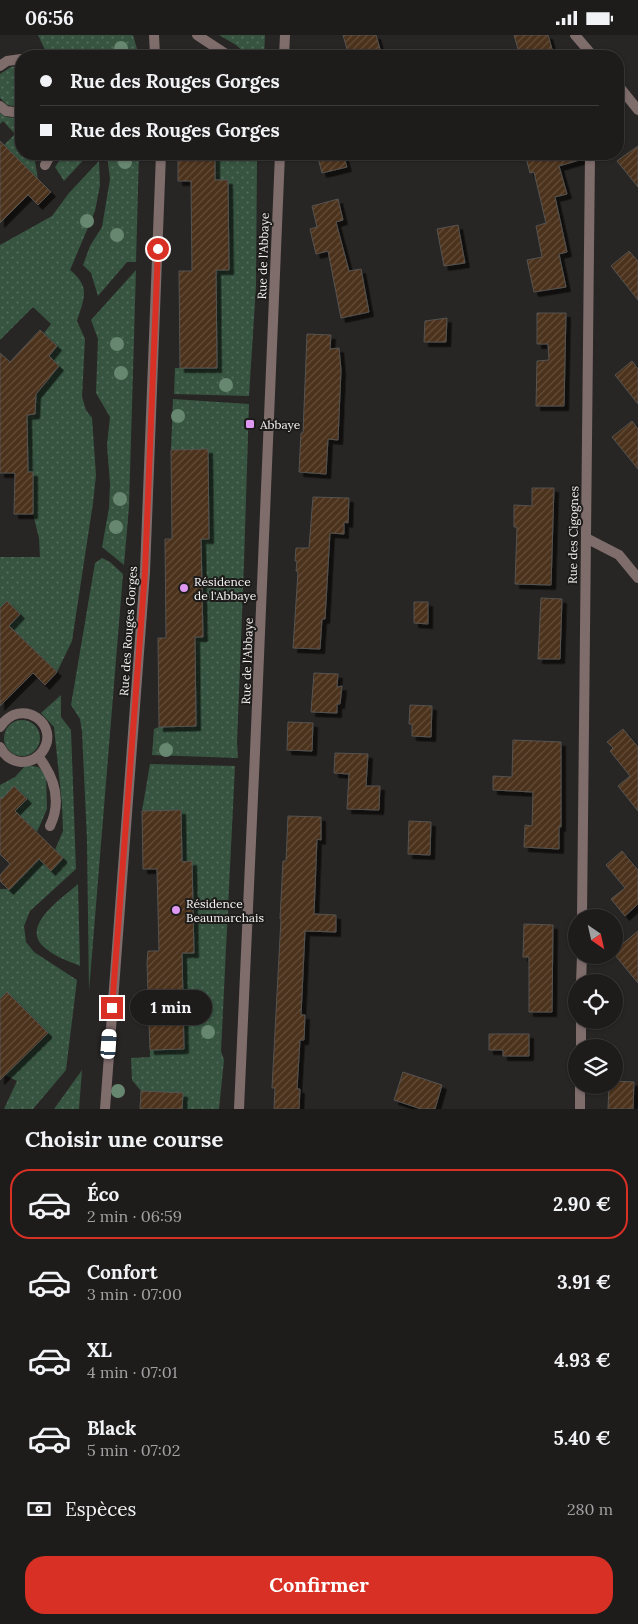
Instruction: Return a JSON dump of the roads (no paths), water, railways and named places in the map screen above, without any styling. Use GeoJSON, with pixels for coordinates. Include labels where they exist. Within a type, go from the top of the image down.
{"type":"FeatureCollection","features":[{"type":"Feature","properties":{"kind":"street"},"geometry":{"type":"LineString","coordinates":[[154,35],[154,50]]}},
{"type":"Feature","properties":{"kind":"street"},"geometry":{"type":"LineString","coordinates":[[197,35],[220,50]]}},
{"type":"Feature","properties":{"kind":"street"},"geometry":{"type":"LineString","coordinates":[[284,50],[285,35]]}},
{"type":"Feature","properties":{"kind":"street"},"geometry":{"type":"LineString","coordinates":[[576,35],[588,50]]}},
{"type":"Feature","properties":{"kind":"street"},"geometry":{"type":"LineString","coordinates":[[0,66],[7,61],[15,60]]}},
{"type":"Feature","properties":{"kind":"street"},"geometry":{"type":"LineString","coordinates":[[624,92],[638,110]]}},
{"type":"Feature","properties":{"kind":"street"},"geometry":{"type":"LineString","coordinates":[[0,106],[6,111],[15,112]]}},
{"type":"Feature","properties":{"kind":"street"},"geometry":{"type":"LineString","coordinates":[[44,165],[47,160]]}},
{"type":"Feature","properties":{"kind":"street","name":"Rue des Rouges Gorges"},"geometry":{"type":"LineString","coordinates":[[104,1109],[145,572],[161,160]]}},
{"type":"Feature","properties":{"kind":"street","name":"Rue de l'Abbaye"},"geometry":{"type":"LineString","coordinates":[[239,1109],[256,752],[280,160]]}},
{"type":"Feature","properties":{"kind":"street","name":"Rue des Cigognes"},"geometry":{"type":"LineString","coordinates":[[582,909],[590,160]]}},
{"type":"Feature","properties":{"kind":"street"},"geometry":{"type":"LineString","coordinates":[[586,538],[619,555],[638,578]]}},
{"type":"Feature","properties":{"kind":"street"},"geometry":{"type":"LineString","coordinates":[[0,727],[11,715],[28,713],[41,721],[47,735],[46,743],[38,757],[31,760],[16,761],[8,757],[0,747]]}},
{"type":"Feature","properties":{"kind":"street"},"geometry":{"type":"LineString","coordinates":[[38,757],[46,766],[52,780],[56,801],[55,815],[50,826]]}},
{"type":"Feature","properties":{"kind":"street"},"geometry":{"type":"LineString","coordinates":[[580,1094],[580,1109]]}},
{"type":"Feature","properties":{"kind":"place","name":"Abbaye"},"geometry":{"type":"Point","coordinates":[250,424]}},
{"type":"Feature","properties":{"kind":"place","name":"Résidence de l'Abbaye"},"geometry":{"type":"Point","coordinates":[184,588]}},
{"type":"Feature","properties":{"kind":"place","name":"Résidence Beaumarchais"},"geometry":{"type":"Point","coordinates":[176,910]}}]}
